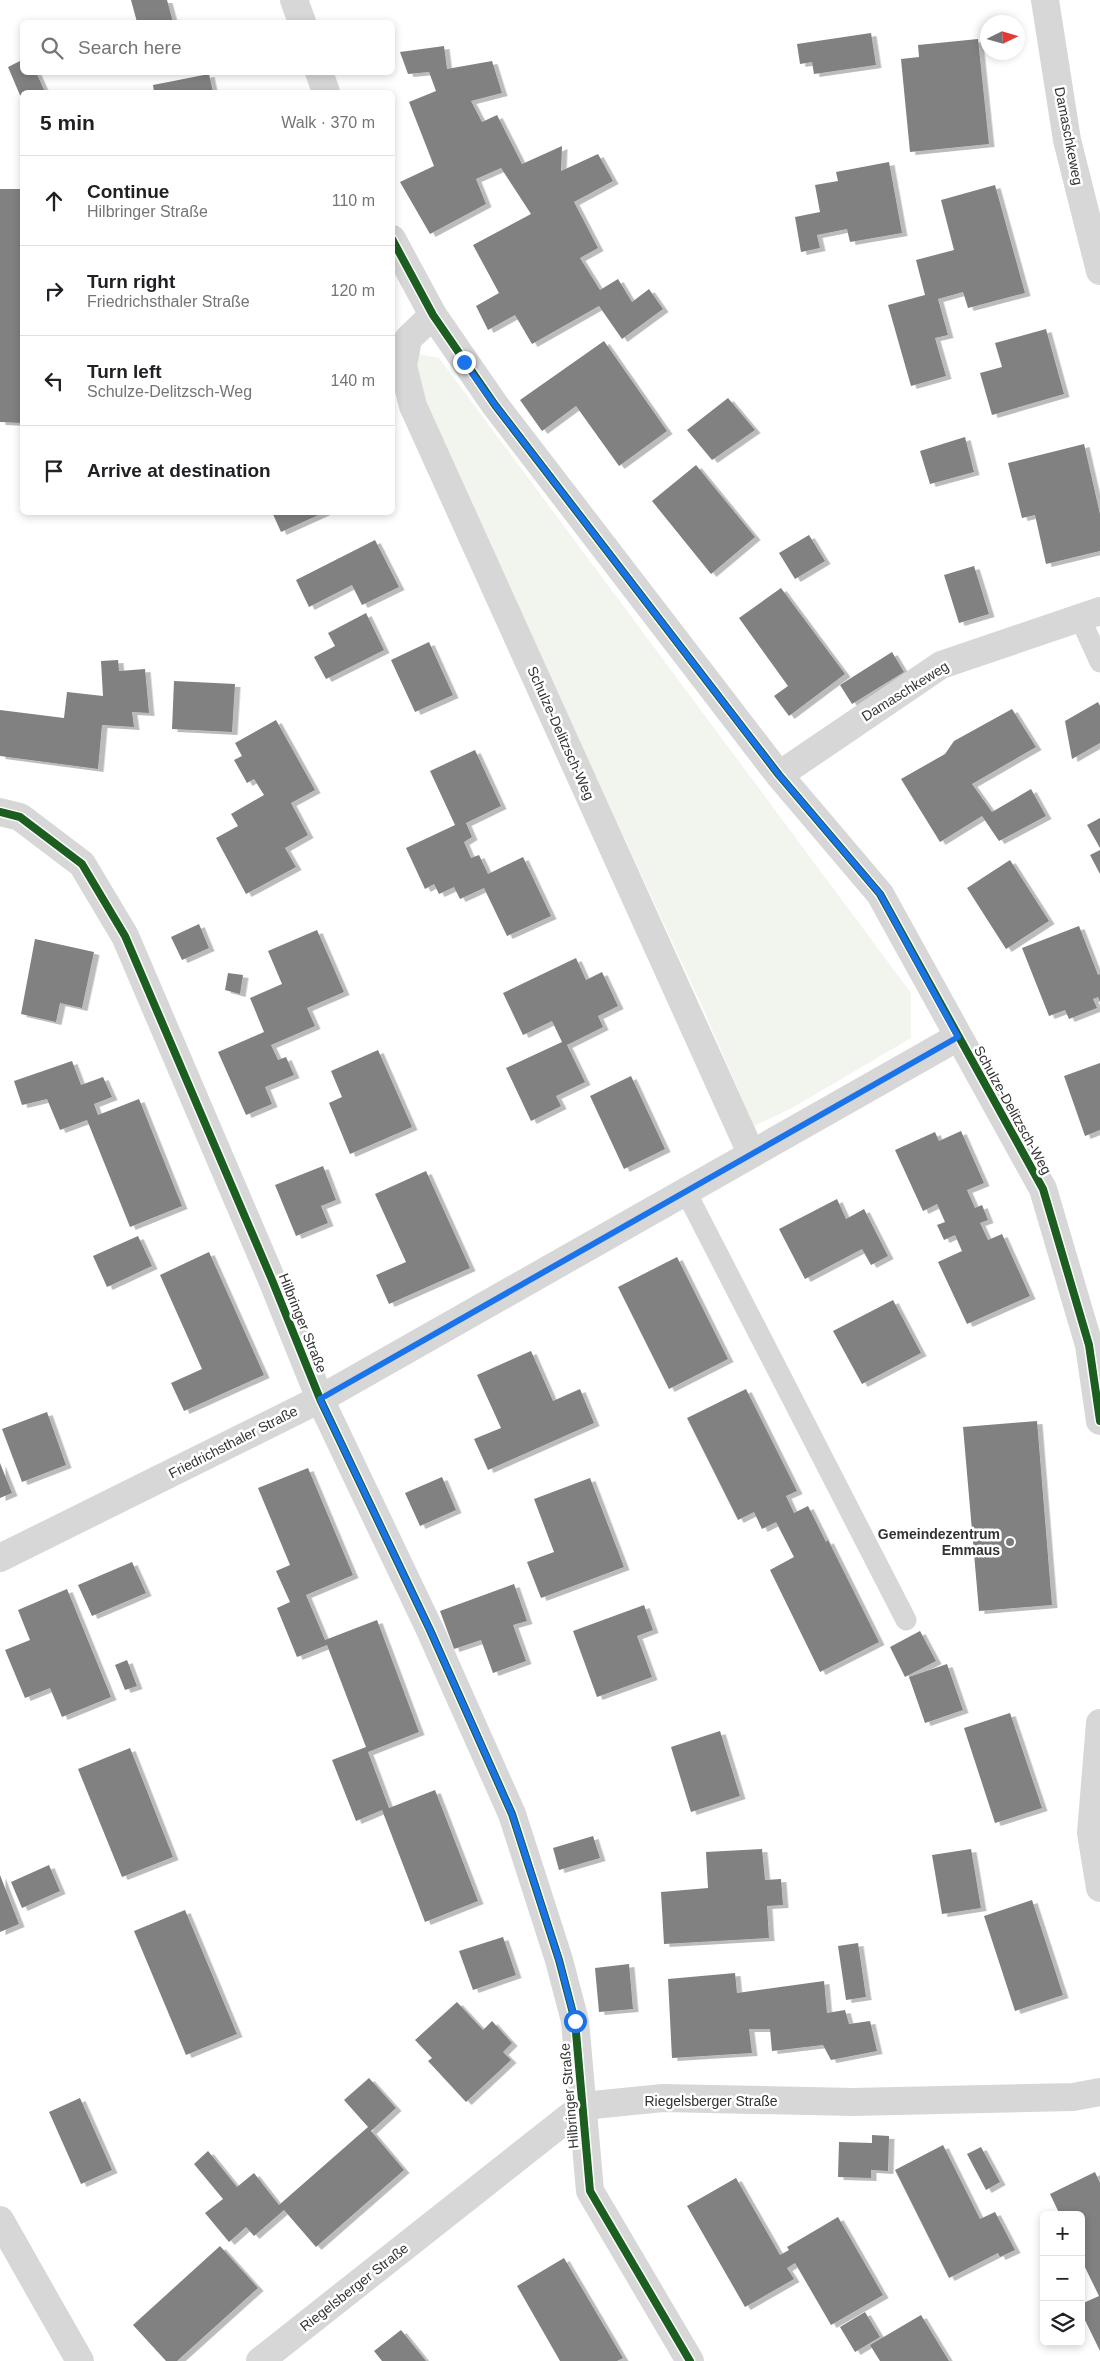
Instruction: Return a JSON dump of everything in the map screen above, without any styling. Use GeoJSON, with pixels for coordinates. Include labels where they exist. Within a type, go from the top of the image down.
{"type":"FeatureCollection","features":[{"type":"Feature","properties":{"kind":"street"},"geometry":{"type":"LineString","coordinates":[[294,0],[301,20]]}},
{"type":"Feature","properties":{"kind":"street","name":"Damaschkeweg"},"geometry":{"type":"LineString","coordinates":[[1045,0],[1067,140],[1100,271]]}},
{"type":"Feature","properties":{"kind":"street"},"geometry":{"type":"LineString","coordinates":[[320,75],[325,90]]}},
{"type":"Feature","properties":{"kind":"street","name":"Schulze-Delitzsch-Weg"},"geometry":{"type":"LineString","coordinates":[[395,244],[433,315],[495,405],[779,775],[880,894],[1043,1189],[1089,1345],[1100,1420]]}},
{"type":"Feature","properties":{"kind":"street","name":"Schulze-Delitzsch-Weg"},"geometry":{"type":"LineString","coordinates":[[433,315],[408,339],[403,366],[412,406],[751,1153]]}},
{"type":"Feature","properties":{"kind":"street","name":"Damaschkeweg"},"geometry":{"type":"LineString","coordinates":[[779,775],[941,665],[1090,614]]}},
{"type":"Feature","properties":{"kind":"street","name":"Hilbringer Straße"},"geometry":{"type":"LineString","coordinates":[[0,812],[20,817],[82,864],[125,936],[272,1280],[320,1399],[430,1630],[512,1814],[559,1960],[575,2021],[590,2191],[690,2361]]}},
{"type":"Feature","properties":{"kind":"street","name":"Friedrichsthaler Straße"},"geometry":{"type":"LineString","coordinates":[[0,1558],[320,1399],[685,1190],[958,1037]]}},
{"type":"Feature","properties":{"kind":"street"},"geometry":{"type":"LineString","coordinates":[[1100,1723],[1091,1833],[1100,1888]]}},
{"type":"Feature","properties":{"kind":"street","name":"Riegelsberger Straße"},"geometry":{"type":"LineString","coordinates":[[260,2361],[583,2106],[663,2098],[853,2102],[1073,2097],[1100,2092]]}},
{"type":"Feature","properties":{"kind":"street"},"geometry":{"type":"LineString","coordinates":[[0,2220],[80,2361]]}},
{"type":"Feature","properties":{"kind":"lane"},"geometry":{"type":"LineString","coordinates":[[1090,614],[1100,662]]}},
{"type":"Feature","properties":{"kind":"lane"},"geometry":{"type":"LineString","coordinates":[[685,1190],[906,1620]]}},
{"type":"Feature","properties":{"kind":"shaded area"},"geometry":{"type":"Polygon","coordinates":[[[419,354],[439,358],[911,993],[911,1038],[792,1108],[754,1126],[700,1002],[410,374],[419,354]]]}},
{"type":"Feature","properties":{"kind":"building"},"geometry":{"type":"Polygon","coordinates":[[[131,0],[167,0],[172,20],[136,20],[131,0]]]}},
{"type":"Feature","properties":{"kind":"building"},"geometry":{"type":"Polygon","coordinates":[[[871,33],[876,65],[814,74],[812,62],[800,64],[797,44],[871,33]]]}},
{"type":"Feature","properties":{"kind":"building"},"geometry":{"type":"Polygon","coordinates":[[[978,39],[989,144],[910,152],[901,59],[919,57],[918,45],[978,39]]]}},
{"type":"Feature","properties":{"kind":"building"},"geometry":{"type":"Polygon","coordinates":[[[444,46],[447,69],[492,61],[502,93],[471,101],[482,122],[497,115],[522,164],[562,146],[561,171],[598,154],[613,181],[574,202],[598,248],[580,258],[600,290],[618,279],[632,302],[649,289],[663,309],[622,339],[599,306],[532,344],[515,315],[488,330],[476,306],[499,293],[473,245],[531,214],[501,168],[476,179],[486,204],[430,234],[400,182],[434,166],[409,102],[436,91],[429,72],[408,74],[400,52],[444,46]]]}},
{"type":"Feature","properties":{"kind":"building"},"geometry":{"type":"Polygon","coordinates":[[[20,61],[20,75],[37,75],[44,90],[20,90],[20,95],[8,67],[20,61]]]}},
{"type":"Feature","properties":{"kind":"building"},"geometry":{"type":"Polygon","coordinates":[[[209,75],[213,90],[154,90],[153,85],[209,75]]]}},
{"type":"Feature","properties":{"kind":"building"},"geometry":{"type":"Polygon","coordinates":[[[889,162],[902,233],[850,242],[847,229],[817,235],[820,248],[801,252],[795,217],[820,212],[815,185],[838,181],[836,172],[889,162]]]}},
{"type":"Feature","properties":{"kind":"building"},"geometry":{"type":"Polygon","coordinates":[[[995,185],[1025,293],[968,308],[963,292],[938,299],[948,335],[935,338],[946,376],[911,386],[888,305],[925,295],[916,260],[954,250],[941,200],[995,185]]]}},
{"type":"Feature","properties":{"kind":"building"},"geometry":{"type":"Polygon","coordinates":[[[0,189],[20,189],[20,423],[0,422],[0,189]]]}},
{"type":"Feature","properties":{"kind":"building"},"geometry":{"type":"Polygon","coordinates":[[[1046,329],[1064,394],[992,415],[980,373],[1002,367],[995,343],[1046,329]]]}},
{"type":"Feature","properties":{"kind":"building"},"geometry":{"type":"Polygon","coordinates":[[[604,341],[667,431],[619,466],[576,406],[542,431],[520,400],[604,341]]]}},
{"type":"Feature","properties":{"kind":"building"},"geometry":{"type":"Polygon","coordinates":[[[728,398],[755,430],[712,460],[687,430],[728,398]]]}},
{"type":"Feature","properties":{"kind":"building"},"geometry":{"type":"Polygon","coordinates":[[[965,437],[974,472],[930,484],[920,451],[965,437]]]}},
{"type":"Feature","properties":{"kind":"building"},"geometry":{"type":"Polygon","coordinates":[[[1084,444],[1100,514],[1100,551],[1046,564],[1035,515],[1022,518],[1008,463],[1084,444]]]}},
{"type":"Feature","properties":{"kind":"building"},"geometry":{"type":"Polygon","coordinates":[[[696,465],[755,537],[711,574],[652,501],[696,465]]]}},
{"type":"Feature","properties":{"kind":"building"},"geometry":{"type":"Polygon","coordinates":[[[273,515],[318,515],[281,532],[273,515]]]}},
{"type":"Feature","properties":{"kind":"building"},"geometry":{"type":"Polygon","coordinates":[[[809,535],[825,561],[795,579],[779,553],[809,535]]]}},
{"type":"Feature","properties":{"kind":"building"},"geometry":{"type":"Polygon","coordinates":[[[375,540],[399,587],[362,605],[352,585],[309,607],[296,580],[375,540]]]}},
{"type":"Feature","properties":{"kind":"building"},"geometry":{"type":"Polygon","coordinates":[[[974,566],[989,614],[959,623],[944,575],[974,566]]]}},
{"type":"Feature","properties":{"kind":"building"},"geometry":{"type":"Polygon","coordinates":[[[781,588],[845,674],[789,716],[774,696],[788,686],[739,618],[781,588]]]}},
{"type":"Feature","properties":{"kind":"building"},"geometry":{"type":"Polygon","coordinates":[[[366,613],[384,650],[326,679],[314,657],[335,646],[328,633],[366,613]]]}},
{"type":"Feature","properties":{"kind":"building"},"geometry":{"type":"Polygon","coordinates":[[[429,642],[453,695],[415,712],[391,660],[429,642]]]}},
{"type":"Feature","properties":{"kind":"building"},"geometry":{"type":"Polygon","coordinates":[[[892,652],[904,672],[852,704],[840,685],[892,652]]]}},
{"type":"Feature","properties":{"kind":"building"},"geometry":{"type":"Polygon","coordinates":[[[118,660],[119,671],[145,669],[149,713],[132,712],[134,727],[102,725],[98,769],[0,756],[0,710],[64,718],[67,692],[103,696],[101,661],[118,660]]]}},
{"type":"Feature","properties":{"kind":"building"},"geometry":{"type":"Polygon","coordinates":[[[174,681],[235,684],[232,732],[172,729],[174,681]]]}},
{"type":"Feature","properties":{"kind":"building"},"geometry":{"type":"Polygon","coordinates":[[[1098,702],[1100,706],[1100,743],[1072,759],[1065,721],[1098,702]]]}},
{"type":"Feature","properties":{"kind":"building"},"geometry":{"type":"Polygon","coordinates":[[[1012,709],[1036,747],[972,784],[992,812],[1031,789],[1046,816],[999,841],[982,816],[940,842],[901,779],[945,754],[954,741],[1012,709]]]}},
{"type":"Feature","properties":{"kind":"building"},"geometry":{"type":"Polygon","coordinates":[[[276,720],[315,790],[291,803],[308,835],[285,848],[296,867],[246,894],[216,838],[238,826],[231,814],[264,795],[254,779],[247,783],[234,760],[242,756],[235,743],[276,720]]]}},
{"type":"Feature","properties":{"kind":"building"},"geometry":{"type":"Polygon","coordinates":[[[475,750],[501,806],[466,823],[472,837],[464,842],[471,858],[479,855],[488,874],[523,857],[551,916],[507,936],[484,888],[460,899],[454,887],[439,894],[434,884],[425,889],[406,848],[455,825],[430,771],[475,750]]]}},
{"type":"Feature","properties":{"kind":"building"},"geometry":{"type":"Polygon","coordinates":[[[1100,818],[1100,848],[1087,825],[1100,818]]]}},
{"type":"Feature","properties":{"kind":"building"},"geometry":{"type":"Polygon","coordinates":[[[1100,850],[1100,874],[1090,855],[1100,850]]]}},
{"type":"Feature","properties":{"kind":"building"},"geometry":{"type":"Polygon","coordinates":[[[1010,860],[1049,921],[1006,949],[967,888],[1010,860]]]}},
{"type":"Feature","properties":{"kind":"building"},"geometry":{"type":"Polygon","coordinates":[[[199,924],[209,948],[182,960],[171,937],[199,924]]]}},
{"type":"Feature","properties":{"kind":"building"},"geometry":{"type":"Polygon","coordinates":[[[1079,926],[1098,975],[1100,974],[1100,1002],[1098,997],[1093,999],[1097,1008],[1069,1019],[1065,1010],[1049,1016],[1022,948],[1079,926]]]}},
{"type":"Feature","properties":{"kind":"building"},"geometry":{"type":"Polygon","coordinates":[[[317,930],[344,992],[307,1008],[315,1026],[271,1045],[278,1060],[286,1057],[294,1075],[265,1087],[272,1104],[246,1115],[218,1052],[264,1032],[250,998],[282,984],[268,951],[317,930]]]}},
{"type":"Feature","properties":{"kind":"building"},"geometry":{"type":"Polygon","coordinates":[[[35,939],[94,952],[82,1008],[60,1003],[56,1022],[21,1014],[35,939]]]}},
{"type":"Feature","properties":{"kind":"building"},"geometry":{"type":"Polygon","coordinates":[[[576,958],[586,980],[602,972],[618,1006],[598,1016],[603,1027],[567,1045],[585,1082],[556,1096],[561,1106],[531,1121],[506,1068],[562,1042],[552,1021],[523,1035],[503,993],[576,958]]]}},
{"type":"Feature","properties":{"kind":"building"},"geometry":{"type":"Polygon","coordinates":[[[228,973],[243,975],[240,994],[225,990],[228,973]]]}},
{"type":"Feature","properties":{"kind":"building"},"geometry":{"type":"Polygon","coordinates":[[[378,1050],[412,1127],[350,1154],[329,1103],[342,1097],[331,1071],[378,1050]]]}},
{"type":"Feature","properties":{"kind":"building"},"geometry":{"type":"Polygon","coordinates":[[[72,1061],[81,1085],[103,1077],[112,1097],[94,1104],[98,1115],[139,1099],[182,1206],[130,1227],[87,1120],[60,1130],[47,1099],[22,1105],[14,1081],[72,1061]]]}},
{"type":"Feature","properties":{"kind":"building"},"geometry":{"type":"Polygon","coordinates":[[[1100,1063],[1100,1130],[1085,1136],[1064,1076],[1100,1063]]]}},
{"type":"Feature","properties":{"kind":"building"},"geometry":{"type":"Polygon","coordinates":[[[631,1076],[665,1149],[624,1169],[590,1096],[631,1076]]]}},
{"type":"Feature","properties":{"kind":"building"},"geometry":{"type":"Polygon","coordinates":[[[961,1131],[984,1183],[967,1190],[975,1208],[982,1205],[988,1220],[980,1223],[988,1240],[1002,1234],[1030,1296],[967,1324],[938,1262],[962,1251],[955,1235],[944,1240],[937,1225],[945,1222],[937,1204],[923,1211],[895,1150],[935,1132],[939,1141],[961,1131]]]}},
{"type":"Feature","properties":{"kind":"building"},"geometry":{"type":"Polygon","coordinates":[[[323,1166],[336,1200],[321,1206],[328,1223],[296,1236],[275,1185],[323,1166]]]}},
{"type":"Feature","properties":{"kind":"building"},"geometry":{"type":"Polygon","coordinates":[[[426,1171],[470,1268],[389,1304],[376,1275],[406,1262],[375,1194],[426,1171]]]}},
{"type":"Feature","properties":{"kind":"building"},"geometry":{"type":"Polygon","coordinates":[[[837,1199],[846,1219],[864,1209],[888,1256],[871,1265],[862,1249],[805,1279],[779,1229],[837,1199]]]}},
{"type":"Feature","properties":{"kind":"building"},"geometry":{"type":"Polygon","coordinates":[[[138,1236],[152,1266],[107,1287],[93,1256],[138,1236]]]}},
{"type":"Feature","properties":{"kind":"building"},"geometry":{"type":"Polygon","coordinates":[[[209,1252],[264,1375],[184,1411],[171,1383],[202,1369],[160,1275],[209,1252]]]}},
{"type":"Feature","properties":{"kind":"building"},"geometry":{"type":"Polygon","coordinates":[[[677,1257],[728,1359],[669,1389],[618,1287],[677,1257]]]}},
{"type":"Feature","properties":{"kind":"building"},"geometry":{"type":"Polygon","coordinates":[[[893,1300],[921,1353],[862,1384],[833,1331],[893,1300]]]}},
{"type":"Feature","properties":{"kind":"building"},"geometry":{"type":"Polygon","coordinates":[[[531,1351],[553,1401],[580,1389],[594,1423],[488,1470],[474,1439],[501,1428],[477,1375],[531,1351]]]}},
{"type":"Feature","properties":{"kind":"building"},"geometry":{"type":"Polygon","coordinates":[[[746,1389],[797,1491],[786,1496],[794,1513],[808,1506],[826,1542],[828,1540],[879,1642],[820,1672],[770,1570],[794,1557],[776,1522],[762,1529],[754,1512],[738,1520],[687,1418],[746,1389]]]}},
{"type":"Feature","properties":{"kind":"building"},"geometry":{"type":"Polygon","coordinates":[[[47,1412],[66,1465],[22,1482],[2,1429],[47,1412]]]}},
{"type":"Feature","properties":{"kind":"building","name":"Gemeindezentrum Emmaus"},"geometry":{"type":"Polygon","coordinates":[[[1037,1421],[1052,1605],[979,1611],[963,1427],[1037,1421]]]}},
{"type":"Feature","properties":{"kind":"building"},"geometry":{"type":"Polygon","coordinates":[[[0,1463],[12,1493],[0,1498],[0,1463]]]}},
{"type":"Feature","properties":{"kind":"building"},"geometry":{"type":"Polygon","coordinates":[[[308,1468],[353,1575],[306,1595],[325,1640],[377,1620],[419,1732],[368,1752],[389,1808],[435,1790],[478,1901],[425,1922],[382,1810],[356,1821],[332,1760],[366,1747],[327,1645],[297,1657],[277,1608],[290,1602],[276,1571],[290,1565],[258,1488],[308,1468]]]}},
{"type":"Feature","properties":{"kind":"building"},"geometry":{"type":"Polygon","coordinates":[[[442,1477],[456,1510],[420,1526],[405,1493],[442,1477]]]}},
{"type":"Feature","properties":{"kind":"building"},"geometry":{"type":"Polygon","coordinates":[[[590,1478],[624,1567],[541,1598],[527,1562],[554,1552],[534,1499],[590,1478]]]}},
{"type":"Feature","properties":{"kind":"building"},"geometry":{"type":"Polygon","coordinates":[[[132,1562],[146,1593],[92,1616],[78,1585],[132,1562]]]}},
{"type":"Feature","properties":{"kind":"building"},"geometry":{"type":"Polygon","coordinates":[[[514,1584],[527,1621],[513,1625],[526,1661],[493,1673],[481,1640],[454,1649],[440,1611],[514,1584]]]}},
{"type":"Feature","properties":{"kind":"building"},"geometry":{"type":"Polygon","coordinates":[[[67,1589],[111,1697],[62,1717],[50,1688],[25,1698],[5,1650],[30,1640],[18,1610],[67,1589]]]}},
{"type":"Feature","properties":{"kind":"building"},"geometry":{"type":"Polygon","coordinates":[[[644,1605],[653,1630],[637,1636],[652,1677],[597,1697],[573,1631],[644,1605]]]}},
{"type":"Feature","properties":{"kind":"building"},"geometry":{"type":"Polygon","coordinates":[[[920,1631],[936,1661],[905,1677],[890,1647],[920,1631]]]}},
{"type":"Feature","properties":{"kind":"building"},"geometry":{"type":"Polygon","coordinates":[[[127,1660],[137,1686],[125,1690],[115,1665],[127,1660]]]}},
{"type":"Feature","properties":{"kind":"building"},"geometry":{"type":"Polygon","coordinates":[[[947,1664],[963,1710],[925,1723],[909,1677],[947,1664]]]}},
{"type":"Feature","properties":{"kind":"building"},"geometry":{"type":"Polygon","coordinates":[[[1010,1713],[1042,1808],[995,1823],[964,1728],[1010,1713]]]}},
{"type":"Feature","properties":{"kind":"building"},"geometry":{"type":"Polygon","coordinates":[[[720,1731],[740,1796],[691,1812],[671,1747],[720,1731]]]}},
{"type":"Feature","properties":{"kind":"building"},"geometry":{"type":"Polygon","coordinates":[[[130,1748],[173,1857],[122,1877],[78,1769],[130,1748]]]}},
{"type":"Feature","properties":{"kind":"building"},"geometry":{"type":"Polygon","coordinates":[[[593,1836],[600,1858],[559,1870],[553,1848],[593,1836]]]}},
{"type":"Feature","properties":{"kind":"building"},"geometry":{"type":"Polygon","coordinates":[[[762,1849],[765,1880],[781,1879],[783,1905],[767,1906],[769,1938],[664,1944],[661,1892],[708,1888],[706,1852],[762,1849]]]}},
{"type":"Feature","properties":{"kind":"building"},"geometry":{"type":"Polygon","coordinates":[[[971,1849],[981,1908],[942,1914],[932,1855],[971,1849]]]}},
{"type":"Feature","properties":{"kind":"building"},"geometry":{"type":"Polygon","coordinates":[[[49,1865],[60,1891],[22,1908],[11,1882],[49,1865]]]}},
{"type":"Feature","properties":{"kind":"building"},"geometry":{"type":"Polygon","coordinates":[[[0,1875],[19,1924],[0,1932],[0,1875]]]}},
{"type":"Feature","properties":{"kind":"building"},"geometry":{"type":"Polygon","coordinates":[[[1032,1900],[1063,1995],[1015,2011],[984,1916],[1032,1900]]]}},
{"type":"Feature","properties":{"kind":"building"},"geometry":{"type":"Polygon","coordinates":[[[185,1910],[237,2034],[186,2055],[134,1931],[185,1910]]]}},
{"type":"Feature","properties":{"kind":"building"},"geometry":{"type":"Polygon","coordinates":[[[503,1937],[516,1975],[473,1990],[459,1951],[503,1937]]]}},
{"type":"Feature","properties":{"kind":"building"},"geometry":{"type":"Polygon","coordinates":[[[858,1943],[866,1997],[846,2000],[838,1946],[858,1943]]]}},
{"type":"Feature","properties":{"kind":"building"},"geometry":{"type":"Polygon","coordinates":[[[629,1964],[633,2009],[599,2012],[595,1968],[629,1964]]]}},
{"type":"Feature","properties":{"kind":"building"},"geometry":{"type":"Polygon","coordinates":[[[735,1973],[737,1993],[824,1981],[827,2013],[845,2010],[849,2024],[870,2021],[877,2051],[831,2060],[823,2045],[772,2051],[770,2029],[749,2029],[752,2053],[672,2058],[668,1979],[735,1973]]]}},
{"type":"Feature","properties":{"kind":"building"},"geometry":{"type":"Polygon","coordinates":[[[457,2002],[483,2030],[492,2021],[512,2043],[503,2052],[511,2060],[466,2102],[428,2061],[432,2058],[415,2040],[457,2002]]]}},
{"type":"Feature","properties":{"kind":"building"},"geometry":{"type":"Polygon","coordinates":[[[369,2078],[396,2108],[371,2131],[404,2170],[316,2247],[284,2210],[254,2236],[246,2227],[229,2242],[205,2213],[223,2199],[194,2164],[208,2151],[237,2187],[254,2173],[279,2205],[368,2127],[344,2100],[369,2078]]]}},
{"type":"Feature","properties":{"kind":"building"},"geometry":{"type":"Polygon","coordinates":[[[80,2098],[112,2170],[81,2184],[49,2112],[80,2098]]]}},
{"type":"Feature","properties":{"kind":"building"},"geometry":{"type":"Polygon","coordinates":[[[872,2135],[889,2136],[888,2171],[871,2170],[871,2178],[838,2177],[839,2142],[872,2143],[872,2135]]]}},
{"type":"Feature","properties":{"kind":"building"},"geometry":{"type":"Polygon","coordinates":[[[943,2145],[980,2219],[995,2212],[1015,2250],[1000,2257],[998,2253],[949,2278],[895,2170],[943,2145]]]}},
{"type":"Feature","properties":{"kind":"building"},"geometry":{"type":"Polygon","coordinates":[[[981,2147],[1000,2182],[986,2190],[967,2154],[981,2147]]]}},
{"type":"Feature","properties":{"kind":"building"},"geometry":{"type":"Polygon","coordinates":[[[1095,2172],[1100,2183],[1100,2351],[1085,2320],[1085,2302],[1099,2296],[1085,2267],[1085,2211],[1058,2211],[1050,2194],[1095,2172]]]}},
{"type":"Feature","properties":{"kind":"building"},"geometry":{"type":"Polygon","coordinates":[[[736,2178],[780,2255],[789,2250],[787,2247],[838,2217],[883,2295],[831,2325],[795,2263],[787,2268],[794,2279],[745,2307],[687,2206],[736,2178]]]}},
{"type":"Feature","properties":{"kind":"building"},"geometry":{"type":"Polygon","coordinates":[[[220,2246],[258,2288],[177,2361],[166,2361],[133,2325],[220,2246]]]}},
{"type":"Feature","properties":{"kind":"building"},"geometry":{"type":"Polygon","coordinates":[[[564,2258],[623,2358],[617,2361],[560,2361],[517,2286],[564,2258]]]}},
{"type":"Feature","properties":{"kind":"building"},"geometry":{"type":"Polygon","coordinates":[[[865,2312],[880,2337],[855,2352],[840,2327],[865,2312]]]}},
{"type":"Feature","properties":{"kind":"building"},"geometry":{"type":"Polygon","coordinates":[[[921,2315],[949,2361],[880,2361],[870,2345],[921,2315]]]}},
{"type":"Feature","properties":{"kind":"building"},"geometry":{"type":"Polygon","coordinates":[[[401,2330],[426,2361],[382,2361],[374,2351],[401,2330]]]}},
{"type":"Feature","properties":{"kind":"cycle path"},"geometry":{"type":"LineString","coordinates":[[395,245],[433,315],[495,405],[779,775],[880,894],[1043,1189],[1089,1345],[1100,1421]]}},
{"type":"Feature","properties":{"kind":"cycle path"},"geometry":{"type":"LineString","coordinates":[[0,812],[20,817],[82,864],[125,936],[272,1280],[320,1399],[430,1630],[512,1814],[559,1960],[575,2021],[590,2191],[690,2361]]}},
{"type":"Feature","properties":{"kind":"place","name":"Gemeindezentrum Emmaus"},"geometry":{"type":"Point","coordinates":[1010,1542]}},
{"type":"Feature","properties":{"kind":"route"},"geometry":{"type":"LineString","coordinates":[[464,362],[779,775],[880,894],[958,1037],[685,1190],[320,1399],[430,1630],[512,1814],[559,1960],[575,2021]]}}]}
